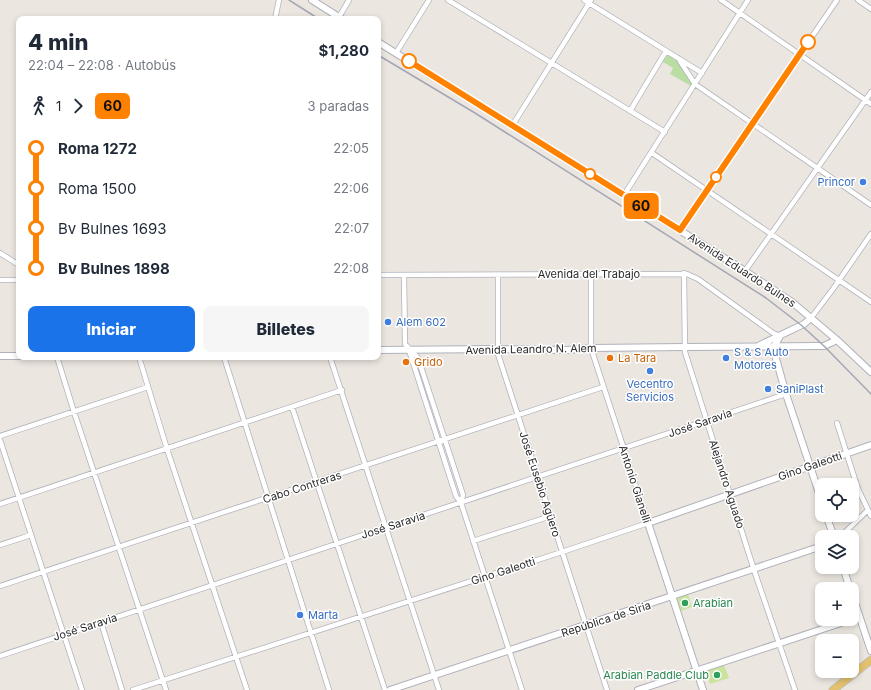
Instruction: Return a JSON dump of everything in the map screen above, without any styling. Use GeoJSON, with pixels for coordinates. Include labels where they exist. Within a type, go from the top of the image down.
{"type":"FeatureCollection","features":[{"type":"Feature","properties":{"kind":"main road"},"geometry":{"type":"LineString","coordinates":[[312,0],[337,16]]}},
{"type":"Feature","properties":{"kind":"main road","name":"Avenida Eduardo Bulnes"},"geometry":{"type":"LineString","coordinates":[[381,44],[680,230],[792,302],[871,372]]}},
{"type":"Feature","properties":{"kind":"main road","name":"Avenida Leandro N. Alem"},"geometry":{"type":"LineString","coordinates":[[757,346],[804,324],[811,318]]}},
{"type":"Feature","properties":{"kind":"main road"},"geometry":{"type":"LineString","coordinates":[[780,336],[774,347],[786,394],[815,481]]}},
{"type":"Feature","properties":{"kind":"main road","name":"Avenida Leandro N. Alem"},"geometry":{"type":"LineString","coordinates":[[381,350],[567,350],[591,348],[824,346],[836,340]]}},
{"type":"Feature","properties":{"kind":"main road"},"geometry":{"type":"LineString","coordinates":[[0,356],[16,356]]}},
{"type":"Feature","properties":{"kind":"main road","name":"Gino Galeotti"},"geometry":{"type":"LineString","coordinates":[[648,523],[871,445]]}},
{"type":"Feature","properties":{"kind":"main road","name":"Antonio Gianelli"},"geometry":{"type":"LineString","coordinates":[[648,523],[703,690]]}},
{"type":"Feature","properties":{"kind":"main road","name":"República de Siria"},"geometry":{"type":"LineString","coordinates":[[390,690],[586,626],[815,548]]}},
{"type":"Feature","properties":{"kind":"main road"},"geometry":{"type":"LineString","coordinates":[[859,617],[871,651]]}},
{"type":"Feature","properties":{"kind":"main road"},"geometry":{"type":"LineString","coordinates":[[638,690],[832,626]]}},
{"type":"Feature","properties":{"kind":"main road"},"geometry":{"type":"LineString","coordinates":[[833,690],[871,660]]}},
{"type":"Feature","properties":{"kind":"street"},"geometry":{"type":"LineString","coordinates":[[276,16],[279,0]]}},
{"type":"Feature","properties":{"kind":"street"},"geometry":{"type":"LineString","coordinates":[[341,16],[349,0]]}},
{"type":"Feature","properties":{"kind":"street"},"geometry":{"type":"LineString","coordinates":[[396,53],[429,0]]}},
{"type":"Feature","properties":{"kind":"street"},"geometry":{"type":"LineString","coordinates":[[448,0],[665,132]]}},
{"type":"Feature","properties":{"kind":"street"},"geometry":{"type":"LineString","coordinates":[[584,0],[590,2],[702,73]]}},
{"type":"Feature","properties":{"kind":"street"},"geometry":{"type":"LineString","coordinates":[[721,0],[871,104]]}},
{"type":"Feature","properties":{"kind":"street"},"geometry":{"type":"LineString","coordinates":[[624,195],[748,0]]}},
{"type":"Feature","properties":{"kind":"street"},"geometry":{"type":"LineString","coordinates":[[680,230],[837,0]]}},
{"type":"Feature","properties":{"kind":"street"},"geometry":{"type":"LineString","coordinates":[[858,0],[871,8]]}},
{"type":"Feature","properties":{"kind":"street"},"geometry":{"type":"LineString","coordinates":[[512,126],[590,2]]}},
{"type":"Feature","properties":{"kind":"street"},"geometry":{"type":"LineString","coordinates":[[630,111],[666,51]]}},
{"type":"Feature","properties":{"kind":"street"},"geometry":{"type":"LineString","coordinates":[[678,58],[695,84],[871,205]]}},
{"type":"Feature","properties":{"kind":"street"},"geometry":{"type":"LineString","coordinates":[[745,271],[871,92]]}},
{"type":"Feature","properties":{"kind":"street"},"geometry":{"type":"LineString","coordinates":[[652,153],[871,302]]}},
{"type":"Feature","properties":{"kind":"street"},"geometry":{"type":"LineString","coordinates":[[811,318],[871,234]]}},
{"type":"Feature","properties":{"kind":"street"},"geometry":{"type":"LineString","coordinates":[[0,253],[16,263]]}},
{"type":"Feature","properties":{"kind":"street","name":"Avenida del Trabajo"},"geometry":{"type":"LineString","coordinates":[[381,275],[684,273],[690,274],[698,279],[773,333],[780,336]]}},
{"type":"Feature","properties":{"kind":"street","name":"Alejandro Aguado"},"geometry":{"type":"LineString","coordinates":[[684,273],[684,347],[754,570],[795,690]]}},
{"type":"Feature","properties":{"kind":"street","name":"Antonio Gianelli"},"geometry":{"type":"LineString","coordinates":[[591,274],[591,348],[648,523]]}},
{"type":"Feature","properties":{"kind":"street"},"geometry":{"type":"LineString","coordinates":[[404,275],[405,344],[418,358],[463,495],[461,503]]}},
{"type":"Feature","properties":{"kind":"street","name":"José Eusebio Agüero"},"geometry":{"type":"LineString","coordinates":[[498,275],[498,349],[550,516],[607,690]]}},
{"type":"Feature","properties":{"kind":"street"},"geometry":{"type":"LineString","coordinates":[[0,280],[16,280]]}},
{"type":"Feature","properties":{"kind":"street"},"geometry":{"type":"LineString","coordinates":[[409,350],[456,496],[461,503],[522,690]]}},
{"type":"Feature","properties":{"kind":"street"},"geometry":{"type":"LineString","coordinates":[[58,360],[166,690]]}},
{"type":"Feature","properties":{"kind":"street"},"geometry":{"type":"LineString","coordinates":[[140,360],[167,449],[247,690]]}},
{"type":"Feature","properties":{"kind":"street"},"geometry":{"type":"LineString","coordinates":[[225,360],[246,422],[329,690]]}},
{"type":"Feature","properties":{"kind":"street"},"geometry":{"type":"LineString","coordinates":[[331,360],[367,465],[439,690]]}},
{"type":"Feature","properties":{"kind":"street"},"geometry":{"type":"LineString","coordinates":[[0,436],[148,387]]}},
{"type":"Feature","properties":{"kind":"street","name":"Cabo Contreras"},"geometry":{"type":"LineString","coordinates":[[0,586],[603,387]]}},
{"type":"Feature","properties":{"kind":"street"},"geometry":{"type":"LineString","coordinates":[[0,504],[342,390]]}},
{"type":"Feature","properties":{"kind":"street","name":"José Saravia"},"geometry":{"type":"LineString","coordinates":[[0,656],[538,478],[786,394]]}},
{"type":"Feature","properties":{"kind":"street"},"geometry":{"type":"LineString","coordinates":[[292,407],[384,690]]}},
{"type":"Feature","properties":{"kind":"street"},"geometry":{"type":"LineString","coordinates":[[837,424],[861,496],[871,516]]}},
{"type":"Feature","properties":{"kind":"street"},"geometry":{"type":"LineString","coordinates":[[0,440],[82,690]]}},
{"type":"Feature","properties":{"kind":"street"},"geometry":{"type":"LineString","coordinates":[[847,530],[868,510]]}},
{"type":"Feature","properties":{"kind":"street"},"geometry":{"type":"LineString","coordinates":[[473,541],[550,516]]}},
{"type":"Feature","properties":{"kind":"street","name":"Gino Galeotti"},"geometry":{"type":"LineString","coordinates":[[133,690],[648,523]]}},
{"type":"Feature","properties":{"kind":"street"},"geometry":{"type":"LineString","coordinates":[[0,545],[31,535]]}},
{"type":"Feature","properties":{"kind":"street"},"geometry":{"type":"LineString","coordinates":[[101,622],[122,690]]}},
{"type":"Feature","properties":{"kind":"green space"},"geometry":{"type":"Polygon","coordinates":[[[668,54],[677,59],[693,83],[691,86],[670,74],[673,68],[663,62],[668,54]]]}},
{"type":"Feature","properties":{"kind":"green space","name":"Arabian"},"geometry":{"type":"Polygon","coordinates":[[[688,594],[692,607],[681,611],[677,598],[688,594]]]}},
{"type":"Feature","properties":{"kind":"green space","name":"Arabian Paddle Club"},"geometry":{"type":"Polygon","coordinates":[[[724,665],[729,678],[710,684],[706,671],[724,665]]]}},
{"type":"Feature","properties":{"kind":"railway"},"geometry":{"type":"LineString","coordinates":[[289,0],[314,16]]}},
{"type":"Feature","properties":{"kind":"railway"},"geometry":{"type":"LineString","coordinates":[[381,57],[475,113],[766,298],[801,325],[824,346],[871,394]]}},
{"type":"Feature","properties":{"kind":"bus line","name":"60"},"geometry":{"type":"LineString","coordinates":[[409,61],[680,230],[808,42]]}},
{"type":"Feature","properties":{"kind":"place","name":"Princor"},"geometry":{"type":"Point","coordinates":[863,182]}},
{"type":"Feature","properties":{"kind":"place","name":"Alem 602"},"geometry":{"type":"Point","coordinates":[388,322]}},
{"type":"Feature","properties":{"kind":"place","name":"La Tara"},"geometry":{"type":"Point","coordinates":[610,358]}},
{"type":"Feature","properties":{"kind":"place","name":"S & S Auto Motores"},"geometry":{"type":"Point","coordinates":[726,358]}},
{"type":"Feature","properties":{"kind":"place","name":"Grido"},"geometry":{"type":"Point","coordinates":[406,362]}},
{"type":"Feature","properties":{"kind":"place","name":"Vecentro Servicios"},"geometry":{"type":"Point","coordinates":[650,371]}},
{"type":"Feature","properties":{"kind":"place","name":"SaniPlast"},"geometry":{"type":"Point","coordinates":[768,389]}},
{"type":"Feature","properties":{"kind":"place","name":"Arabian"},"geometry":{"type":"Point","coordinates":[685,603]}},
{"type":"Feature","properties":{"kind":"place","name":"Marta"},"geometry":{"type":"Point","coordinates":[300,615]}},
{"type":"Feature","properties":{"kind":"place","name":"Arabian Paddle Club"},"geometry":{"type":"Point","coordinates":[717,675]}}]}
